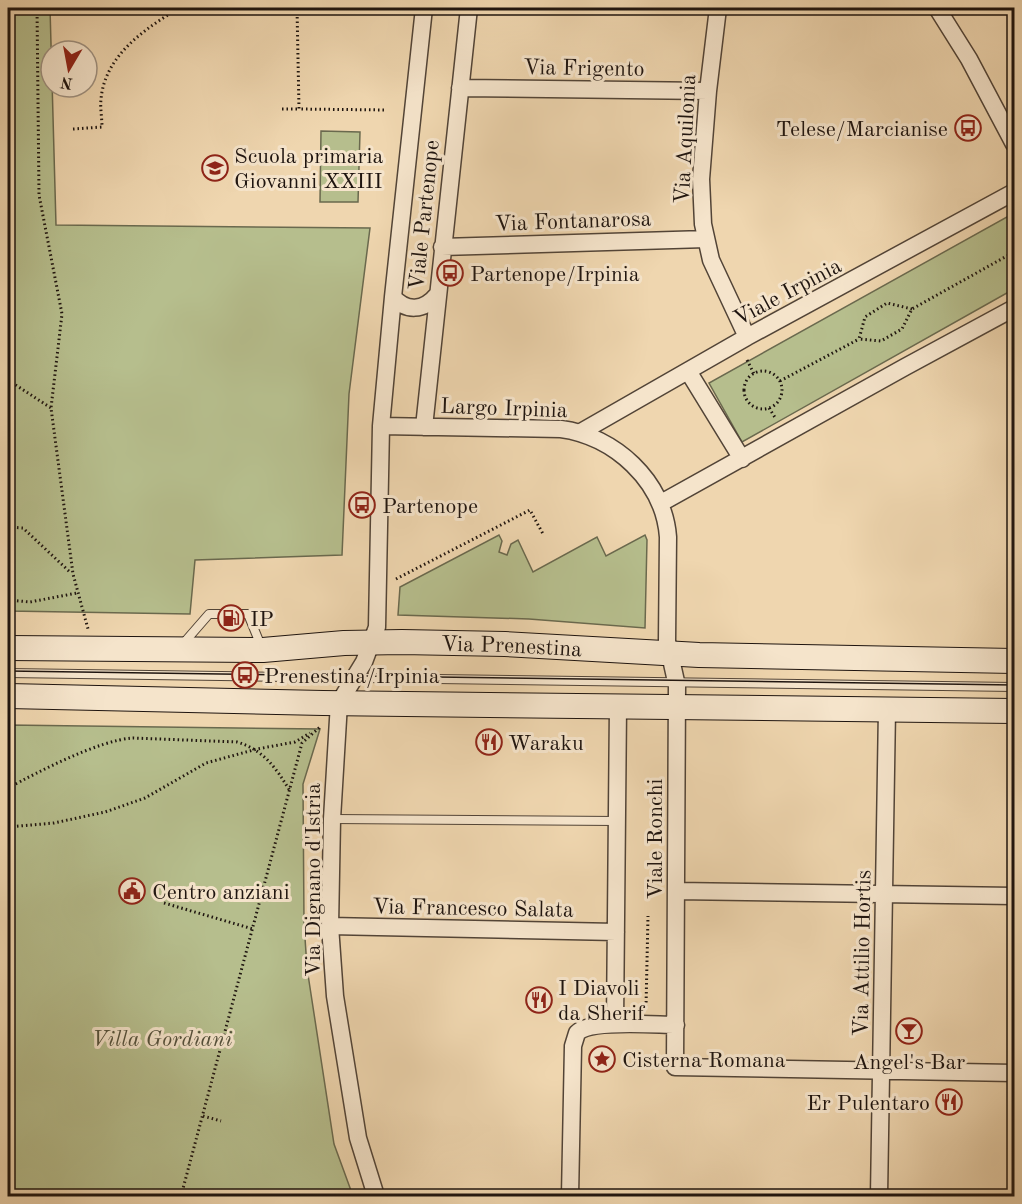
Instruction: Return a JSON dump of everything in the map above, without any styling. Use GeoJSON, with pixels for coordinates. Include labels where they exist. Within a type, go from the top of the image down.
{"type":"FeatureCollection","features":[{"type":"Feature","properties":{"kind":"main road","name":"Via Prenestina"},"geometry":{"type":"LineString","coordinates":[[8,648],[263,650],[373,642],[505,644],[669,654],[1014,661]]}},
{"type":"Feature","properties":{"kind":"main road"},"geometry":{"type":"LineString","coordinates":[[8,696],[618,706],[676,695],[887,709],[1014,711]]}},
{"type":"Feature","properties":{"kind":"street","name":"Viale Partenope"},"geometry":{"type":"LineString","coordinates":[[381,426],[424,8]]}},
{"type":"Feature","properties":{"kind":"street","name":"Viale Partenope"},"geometry":{"type":"LineString","coordinates":[[424,427],[469,8]]}},
{"type":"Feature","properties":{"kind":"street","name":"Via Aquilonia"},"geometry":{"type":"LineString","coordinates":[[718,8],[708,91],[700,195],[711,260],[747,337]]}},
{"type":"Feature","properties":{"kind":"street"},"geometry":{"type":"LineString","coordinates":[[938,8],[1014,144]]}},
{"type":"Feature","properties":{"kind":"street","name":"Via Frigento"},"geometry":{"type":"LineString","coordinates":[[460,88],[708,91]]}},
{"type":"Feature","properties":{"kind":"street","name":"Viale Irpinia"},"geometry":{"type":"LineString","coordinates":[[581,432],[747,337],[1014,192]]}},
{"type":"Feature","properties":{"kind":"street","name":"Via Fontanarosa"},"geometry":{"type":"LineString","coordinates":[[442,247],[706,239]]}},
{"type":"Feature","properties":{"kind":"street"},"geometry":{"type":"LineString","coordinates":[[393,297],[400,304],[414,308],[428,304],[437,296]]}},
{"type":"Feature","properties":{"kind":"street"},"geometry":{"type":"LineString","coordinates":[[660,504],[1014,308]]}},
{"type":"Feature","properties":{"kind":"street"},"geometry":{"type":"LineString","coordinates":[[688,371],[742,459]]}},
{"type":"Feature","properties":{"kind":"street"},"geometry":{"type":"LineString","coordinates":[[339,703],[373,642],[377,627],[381,426]]}},
{"type":"Feature","properties":{"kind":"street","name":"Largo Irpinia"},"geometry":{"type":"LineString","coordinates":[[381,426],[561,429],[581,432],[610,446],[624,456],[641,474],[660,504],[666,521],[669,654]]}},
{"type":"Feature","properties":{"kind":"street","name":"Viale Ronchi"},"geometry":{"type":"LineString","coordinates":[[669,654],[676,695],[675,1067],[882,1072]]}},
{"type":"Feature","properties":{"kind":"street","name":"Via Dignano d'Istria"},"geometry":{"type":"LineString","coordinates":[[339,703],[332,819],[330,926],[336,1006],[354,1116],[362,1153],[376,1197]]}},
{"type":"Feature","properties":{"kind":"street","name":"Viale Ronchi"},"geometry":{"type":"LineString","coordinates":[[615,1024],[618,706]]}},
{"type":"Feature","properties":{"kind":"street","name":"Via Attilio Hortis"},"geometry":{"type":"LineString","coordinates":[[879,1197],[887,709]]}},
{"type":"Feature","properties":{"kind":"street"},"geometry":{"type":"LineString","coordinates":[[676,891],[1014,896]]}},
{"type":"Feature","properties":{"kind":"street","name":"Via Francesco Salata"},"geometry":{"type":"LineString","coordinates":[[330,926],[616,932]]}},
{"type":"Feature","properties":{"kind":"street"},"geometry":{"type":"LineString","coordinates":[[570,1197],[573,1046],[577,1033],[587,1027],[615,1024],[676,1025]]}},
{"type":"Feature","properties":{"kind":"street"},"geometry":{"type":"LineString","coordinates":[[882,1072],[1014,1073]]}},
{"type":"Feature","properties":{"kind":"lane"},"geometry":{"type":"LineString","coordinates":[[179,650],[209,614],[248,614],[263,650]]}},
{"type":"Feature","properties":{"kind":"lane"},"geometry":{"type":"LineString","coordinates":[[8,673],[354,678],[676,695],[1014,687]]}},
{"type":"Feature","properties":{"kind":"lane"},"geometry":{"type":"LineString","coordinates":[[332,819],[618,821]]}},
{"type":"Feature","properties":{"kind":"path"},"geometry":{"type":"LineString","coordinates":[[37,8],[39,195],[62,314],[51,408],[73,574],[87,626]]}},
{"type":"Feature","properties":{"kind":"path"},"geometry":{"type":"LineString","coordinates":[[73,129],[102,127],[101,99],[108,74],[119,54],[151,25],[179,8]]}},
{"type":"Feature","properties":{"kind":"path"},"geometry":{"type":"LineString","coordinates":[[297,8],[298,109]]}},
{"type":"Feature","properties":{"kind":"path"},"geometry":{"type":"LineString","coordinates":[[282,109],[386,110]]}},
{"type":"Feature","properties":{"kind":"path"},"geometry":{"type":"LineString","coordinates":[[780,381],[859,339],[881,341],[902,328],[912,309],[1014,252]]}},
{"type":"Feature","properties":{"kind":"path"},"geometry":{"type":"LineString","coordinates":[[859,339],[865,316],[887,303],[912,309]]}},
{"type":"Feature","properties":{"kind":"path"},"geometry":{"type":"LineString","coordinates":[[747,360],[754,374]]}},
{"type":"Feature","properties":{"kind":"path"},"geometry":{"type":"LineString","coordinates":[[771,373],[780,381],[782,394],[775,405],[769,408],[756,407],[747,399],[746,382],[754,374],[771,373]]}},
{"type":"Feature","properties":{"kind":"path"},"geometry":{"type":"LineString","coordinates":[[8,380],[51,408]]}},
{"type":"Feature","properties":{"kind":"path"},"geometry":{"type":"LineString","coordinates":[[769,408],[779,423]]}},
{"type":"Feature","properties":{"kind":"path"},"geometry":{"type":"LineString","coordinates":[[396,579],[530,510],[543,534]]}},
{"type":"Feature","properties":{"kind":"path"},"geometry":{"type":"LineString","coordinates":[[8,527],[23,528],[73,574]]}},
{"type":"Feature","properties":{"kind":"path"},"geometry":{"type":"LineString","coordinates":[[8,600],[30,602],[77,593]]}},
{"type":"Feature","properties":{"kind":"path"},"geometry":{"type":"LineString","coordinates":[[8,827],[54,823],[105,812],[145,798],[206,763],[257,749],[295,742],[323,726]]}},
{"type":"Feature","properties":{"kind":"path"},"geometry":{"type":"LineString","coordinates":[[181,1197],[302,742],[317,729]]}},
{"type":"Feature","properties":{"kind":"path"},"geometry":{"type":"LineString","coordinates":[[8,788],[89,750],[125,739],[237,742],[257,749],[276,768],[290,791]]}},
{"type":"Feature","properties":{"kind":"path"},"geometry":{"type":"LineString","coordinates":[[164,903],[253,929]]}},
{"type":"Feature","properties":{"kind":"path"},"geometry":{"type":"LineString","coordinates":[[646,1024],[648,916]]}},
{"type":"Feature","properties":{"kind":"path"},"geometry":{"type":"LineString","coordinates":[[203,1116],[221,1121]]}},
{"type":"Feature","properties":{"kind":"green space"},"geometry":{"type":"Polygon","coordinates":[[[8,8],[50,8],[51,39],[39,39],[39,99],[53,99],[56,225],[370,228],[349,394],[342,555],[195,560],[190,614],[8,611],[8,8]]]}},
{"type":"Feature","properties":{"kind":"green space"},"geometry":{"type":"Polygon","coordinates":[[[321,131],[360,132],[358,202],[320,202],[321,131]]]}},
{"type":"Feature","properties":{"kind":"green space"},"geometry":{"type":"Polygon","coordinates":[[[1014,213],[1014,289],[742,442],[709,383],[1014,213]]]}},
{"type":"Feature","properties":{"kind":"green space"},"geometry":{"type":"Polygon","coordinates":[[[499,535],[502,541],[499,552],[507,555],[511,544],[518,540],[533,572],[597,537],[606,556],[645,535],[647,540],[645,628],[529,619],[398,615],[400,587],[499,535]]]}},
{"type":"Feature","properties":{"kind":"green space","name":"Villa Gordiani"},"geometry":{"type":"Polygon","coordinates":[[[8,725],[320,729],[303,784],[304,923],[307,968],[334,1144],[353,1196],[8,1196],[8,725]]]}},
{"type":"Feature","properties":{"kind":"tram line"},"geometry":{"type":"LineString","coordinates":[[8,671],[1014,685]]}},
{"type":"Feature","properties":{"kind":"place","name":"Telese/Marcianise"},"geometry":{"type":"Point","coordinates":[968,128]}},
{"type":"Feature","properties":{"kind":"place","name":"Scuola primaria Giovanni XXIII"},"geometry":{"type":"Point","coordinates":[215,168]}},
{"type":"Feature","properties":{"kind":"place","name":"Partenope/Irpinia"},"geometry":{"type":"Point","coordinates":[450,273]}},
{"type":"Feature","properties":{"kind":"place","name":"Partenope"},"geometry":{"type":"Point","coordinates":[362,505]}},
{"type":"Feature","properties":{"kind":"place","name":"IP"},"geometry":{"type":"Point","coordinates":[231,618]}},
{"type":"Feature","properties":{"kind":"place","name":"Prenestina/Irpinia"},"geometry":{"type":"Point","coordinates":[245,675]}},
{"type":"Feature","properties":{"kind":"place","name":"Waraku"},"geometry":{"type":"Point","coordinates":[489,742]}},
{"type":"Feature","properties":{"kind":"place","name":"Centro anziani"},"geometry":{"type":"Point","coordinates":[132,891]}},
{"type":"Feature","properties":{"kind":"place","name":"I Diavoli da Sherif"},"geometry":{"type":"Point","coordinates":[539,1000]}},
{"type":"Feature","properties":{"kind":"place","name":"Angel's Bar"},"geometry":{"type":"Point","coordinates":[909,1031]}},
{"type":"Feature","properties":{"kind":"place","name":"Cisterna Romana"},"geometry":{"type":"Point","coordinates":[602,1059]}},
{"type":"Feature","properties":{"kind":"place","name":"Er Pulentaro"},"geometry":{"type":"Point","coordinates":[949,1102]}}]}
